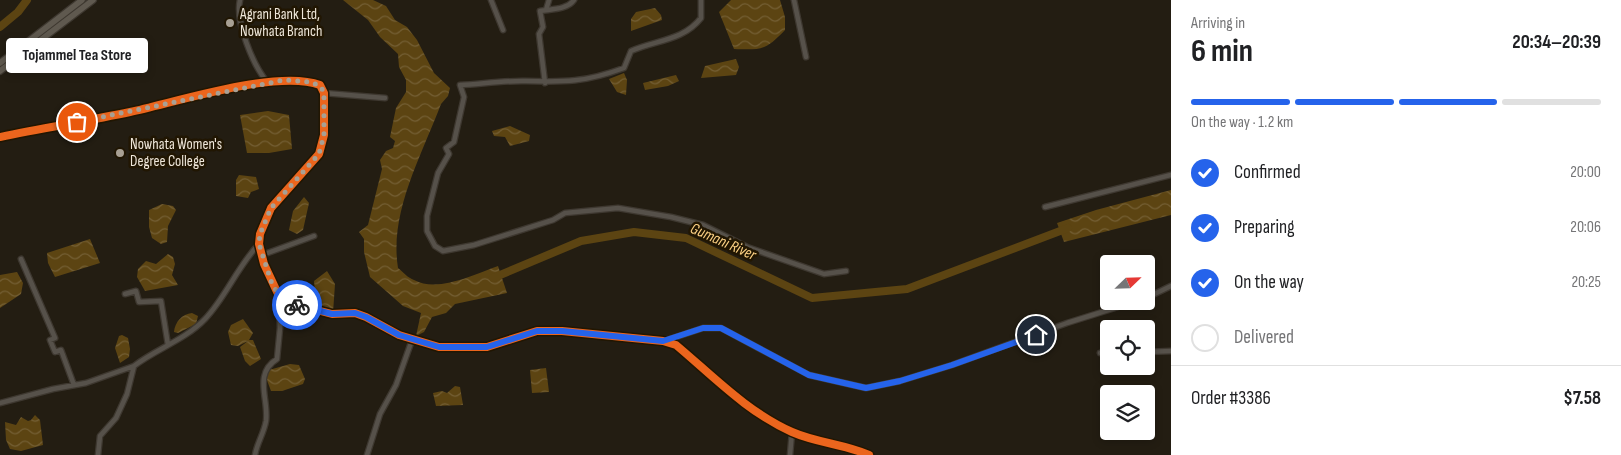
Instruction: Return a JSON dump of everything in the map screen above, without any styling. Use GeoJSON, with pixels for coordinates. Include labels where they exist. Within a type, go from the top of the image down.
{"type":"FeatureCollection","features":[{"type":"Feature","properties":{"kind":"main road"},"geometry":{"type":"LineString","coordinates":[[0,63],[82,0]]}},
{"type":"Feature","properties":{"kind":"main road"},"geometry":{"type":"LineString","coordinates":[[0,71],[93,0]]}},
{"type":"Feature","properties":{"kind":"street"},"geometry":{"type":"LineString","coordinates":[[240,0],[238,14],[242,26],[261,74],[268,83]]}},
{"type":"Feature","properties":{"kind":"street"},"geometry":{"type":"LineString","coordinates":[[491,0],[503,30]]}},
{"type":"Feature","properties":{"kind":"street"},"geometry":{"type":"LineString","coordinates":[[546,10],[549,0]]}},
{"type":"Feature","properties":{"kind":"street"},"geometry":{"type":"LineString","coordinates":[[545,83],[539,34],[544,28],[540,11],[572,4],[574,0]]}},
{"type":"Feature","properties":{"kind":"street"},"geometry":{"type":"LineString","coordinates":[[701,0],[701,18],[695,27],[666,41],[657,41],[631,50],[624,68],[597,78],[561,83],[520,81],[460,85],[464,97],[454,142],[446,148],[449,154],[438,173],[427,216],[428,231],[435,246],[443,251],[474,245],[553,220],[565,213],[618,208],[671,216],[703,226],[747,247],[824,274],[846,271]]}},
{"type":"Feature","properties":{"kind":"street"},"geometry":{"type":"LineString","coordinates":[[794,0],[806,57]]}},
{"type":"Feature","properties":{"kind":"street"},"geometry":{"type":"LineString","coordinates":[[0,137],[284,80],[310,82],[320,86],[324,92],[324,135],[319,154],[271,208],[260,234],[259,244],[262,254],[272,284],[280,296],[297,305],[332,314],[355,313],[399,335],[439,347],[487,347],[537,331],[562,331],[663,341],[676,345],[754,412],[792,432],[811,439],[850,446],[869,455]]}},
{"type":"Feature","properties":{"kind":"street"},"geometry":{"type":"LineString","coordinates":[[324,92],[385,98]]}},
{"type":"Feature","properties":{"kind":"street"},"geometry":{"type":"LineString","coordinates":[[1045,207],[1171,176]]}},
{"type":"Feature","properties":{"kind":"street"},"geometry":{"type":"LineString","coordinates":[[262,254],[314,236]]}},
{"type":"Feature","properties":{"kind":"street"},"geometry":{"type":"LineString","coordinates":[[0,403],[108,377],[134,366],[194,330],[206,318],[235,273],[259,244]]}},
{"type":"Feature","properties":{"kind":"street"},"geometry":{"type":"LineString","coordinates":[[21,259],[35,297],[47,316],[55,338],[50,340],[55,352],[61,350],[74,385]]}},
{"type":"Feature","properties":{"kind":"street"},"geometry":{"type":"LineString","coordinates":[[1155,294],[1171,286]]}},
{"type":"Feature","properties":{"kind":"street"},"geometry":{"type":"LineString","coordinates":[[125,294],[136,291],[139,302],[161,302],[168,345]]}},
{"type":"Feature","properties":{"kind":"street"},"geometry":{"type":"LineString","coordinates":[[255,455],[266,416],[262,391],[266,370],[268,365],[277,359],[279,349],[280,296]]}},
{"type":"Feature","properties":{"kind":"street"},"geometry":{"type":"LineString","coordinates":[[663,341],[703,328],[721,328],[809,375],[866,388],[900,381],[952,365],[1108,310]]}},
{"type":"Feature","properties":{"kind":"street"},"geometry":{"type":"LineString","coordinates":[[367,455],[380,414],[396,385],[412,340]]}},
{"type":"Feature","properties":{"kind":"street"},"geometry":{"type":"LineString","coordinates":[[1155,352],[1171,351]]}},
{"type":"Feature","properties":{"kind":"street"},"geometry":{"type":"LineString","coordinates":[[98,455],[100,436],[116,418],[127,394],[134,366]]}},
{"type":"Feature","properties":{"kind":"street"},"geometry":{"type":"LineString","coordinates":[[790,455],[792,432]]}},
{"type":"Feature","properties":{"kind":"water"},"geometry":{"type":"Polygon","coordinates":[[[343,0],[373,0],[386,6],[395,20],[407,27],[417,40],[434,73],[450,88],[448,96],[441,104],[409,184],[398,226],[396,247],[398,268],[412,279],[434,284],[456,281],[498,266],[507,293],[455,304],[446,313],[432,317],[424,332],[416,336],[421,313],[403,306],[370,277],[364,252],[364,239],[359,232],[368,225],[382,169],[380,160],[386,151],[393,148],[395,141],[390,137],[396,108],[406,92],[406,80],[399,67],[398,54],[380,37],[368,20],[343,0]]]}},
{"type":"Feature","properties":{"kind":"water"},"geometry":{"type":"Polygon","coordinates":[[[731,0],[780,0],[785,17],[785,30],[773,42],[763,47],[757,49],[734,49],[719,12],[731,0]]]}},
{"type":"Feature","properties":{"kind":"water"},"geometry":{"type":"Polygon","coordinates":[[[655,8],[661,15],[662,20],[631,31],[631,19],[636,12],[655,8]]]}},
{"type":"Feature","properties":{"kind":"water"},"geometry":{"type":"Polygon","coordinates":[[[736,59],[739,67],[736,75],[701,78],[705,66],[736,59]]]}},
{"type":"Feature","properties":{"kind":"water"},"geometry":{"type":"Polygon","coordinates":[[[624,73],[627,80],[626,95],[617,92],[609,79],[624,73]]]}},
{"type":"Feature","properties":{"kind":"water"},"geometry":{"type":"Polygon","coordinates":[[[676,75],[679,81],[668,86],[645,90],[643,83],[676,75]]]}},
{"type":"Feature","properties":{"kind":"water"},"geometry":{"type":"Polygon","coordinates":[[[268,111],[289,115],[292,149],[269,153],[247,153],[240,115],[268,111]]]}},
{"type":"Feature","properties":{"kind":"water"},"geometry":{"type":"Polygon","coordinates":[[[510,126],[530,135],[529,141],[510,146],[505,137],[494,136],[492,131],[510,126]]]}},
{"type":"Feature","properties":{"kind":"water"},"geometry":{"type":"Polygon","coordinates":[[[239,175],[256,177],[259,189],[251,192],[248,198],[236,196],[236,180],[239,175]]]}},
{"type":"Feature","properties":{"kind":"water"},"geometry":{"type":"Polygon","coordinates":[[[1171,190],[1171,215],[1064,242],[1057,223],[1096,210],[1171,190]]]}},
{"type":"Feature","properties":{"kind":"water"},"geometry":{"type":"Polygon","coordinates":[[[304,197],[309,203],[303,230],[297,234],[289,230],[293,211],[304,197]]]}},
{"type":"Feature","properties":{"kind":"water"},"geometry":{"type":"Polygon","coordinates":[[[162,204],[173,206],[176,210],[168,226],[167,242],[161,244],[152,238],[149,227],[149,210],[162,204]]]}},
{"type":"Feature","properties":{"kind":"water"},"geometry":{"type":"Polygon","coordinates":[[[90,239],[100,263],[55,277],[48,263],[47,253],[90,239]]]}},
{"type":"Feature","properties":{"kind":"water"},"geometry":{"type":"Polygon","coordinates":[[[168,254],[173,257],[175,264],[172,275],[178,285],[145,291],[137,277],[138,269],[146,261],[156,264],[168,254]]]}},
{"type":"Feature","properties":{"kind":"water"},"geometry":{"type":"Polygon","coordinates":[[[327,271],[335,284],[333,313],[297,301],[299,298],[316,303],[314,281],[327,271]]]}},
{"type":"Feature","properties":{"kind":"water"},"geometry":{"type":"Polygon","coordinates":[[[17,272],[23,283],[21,294],[0,308],[0,275],[17,272]]]}},
{"type":"Feature","properties":{"kind":"water"},"geometry":{"type":"Polygon","coordinates":[[[192,313],[198,316],[196,324],[178,333],[174,332],[180,319],[192,313]]]}},
{"type":"Feature","properties":{"kind":"water"},"geometry":{"type":"Polygon","coordinates":[[[243,319],[253,333],[249,340],[253,340],[261,359],[250,366],[245,361],[240,347],[248,341],[238,346],[231,345],[228,332],[231,325],[243,319]]]}},
{"type":"Feature","properties":{"kind":"water"},"geometry":{"type":"Polygon","coordinates":[[[122,335],[128,338],[130,349],[129,357],[120,363],[115,348],[119,336],[122,335]]]}},
{"type":"Feature","properties":{"kind":"water"},"geometry":{"type":"Polygon","coordinates":[[[290,364],[299,365],[305,379],[303,384],[282,391],[271,391],[265,375],[269,370],[290,364]]]}},
{"type":"Feature","properties":{"kind":"water"},"geometry":{"type":"Polygon","coordinates":[[[546,368],[549,392],[532,393],[530,370],[546,368]]]}},
{"type":"Feature","properties":{"kind":"water"},"geometry":{"type":"Polygon","coordinates":[[[455,386],[460,387],[463,405],[436,406],[433,393],[442,391],[447,393],[455,386]]]}},
{"type":"Feature","properties":{"kind":"water"},"geometry":{"type":"Polygon","coordinates":[[[35,415],[40,420],[43,445],[21,451],[10,449],[6,440],[5,422],[16,425],[21,417],[28,421],[35,415]]]}},
{"type":"Feature","properties":{"kind":"waterway"},"geometry":{"type":"LineString","coordinates":[[0,27],[18,12],[27,0]]}},
{"type":"Feature","properties":{"kind":"waterway","name":"Gumani River"},"geometry":{"type":"LineString","coordinates":[[493,278],[581,241],[634,232],[686,238],[812,298],[907,289],[1068,228]]}},
{"type":"Feature","properties":{"kind":"cycle path"},"geometry":{"type":"LineString","coordinates":[[0,137],[130,112],[253,84],[301,81],[320,85],[324,93],[324,135],[319,154],[271,208],[260,234],[259,244],[264,264],[279,296],[297,305],[332,314],[355,313],[399,335],[439,347],[487,347],[537,331],[562,331],[663,341],[676,345],[731,393],[776,424],[801,436],[850,448],[869,455]]}},
{"type":"Feature","properties":{"kind":"way so far"},"geometry":{"type":"LineString","coordinates":[[77,122],[284,80],[310,82],[320,86],[324,92],[324,135],[319,154],[305,171],[290,184],[271,208],[260,234],[259,244],[272,284],[280,296],[297,305]]}},
{"type":"Feature","properties":{"kind":"place","name":"Agrani Bank Ltd, Nowhata Branch"},"geometry":{"type":"Point","coordinates":[230,23]}},
{"type":"Feature","properties":{"kind":"place","name":"Tojammel Tea Store"},"geometry":{"type":"Point","coordinates":[77,122]}},
{"type":"Feature","properties":{"kind":"place","name":"Nowhata Women's Degree College"},"geometry":{"type":"Point","coordinates":[120,153]}},
{"type":"Feature","properties":{"kind":"route"},"geometry":{"type":"LineString","coordinates":[[297,305],[332,314],[355,313],[399,335],[439,347],[487,347],[516,336],[537,331],[562,331],[663,341],[703,328],[721,328],[809,375],[866,388],[900,381],[952,365],[1036,335]]}}]}
